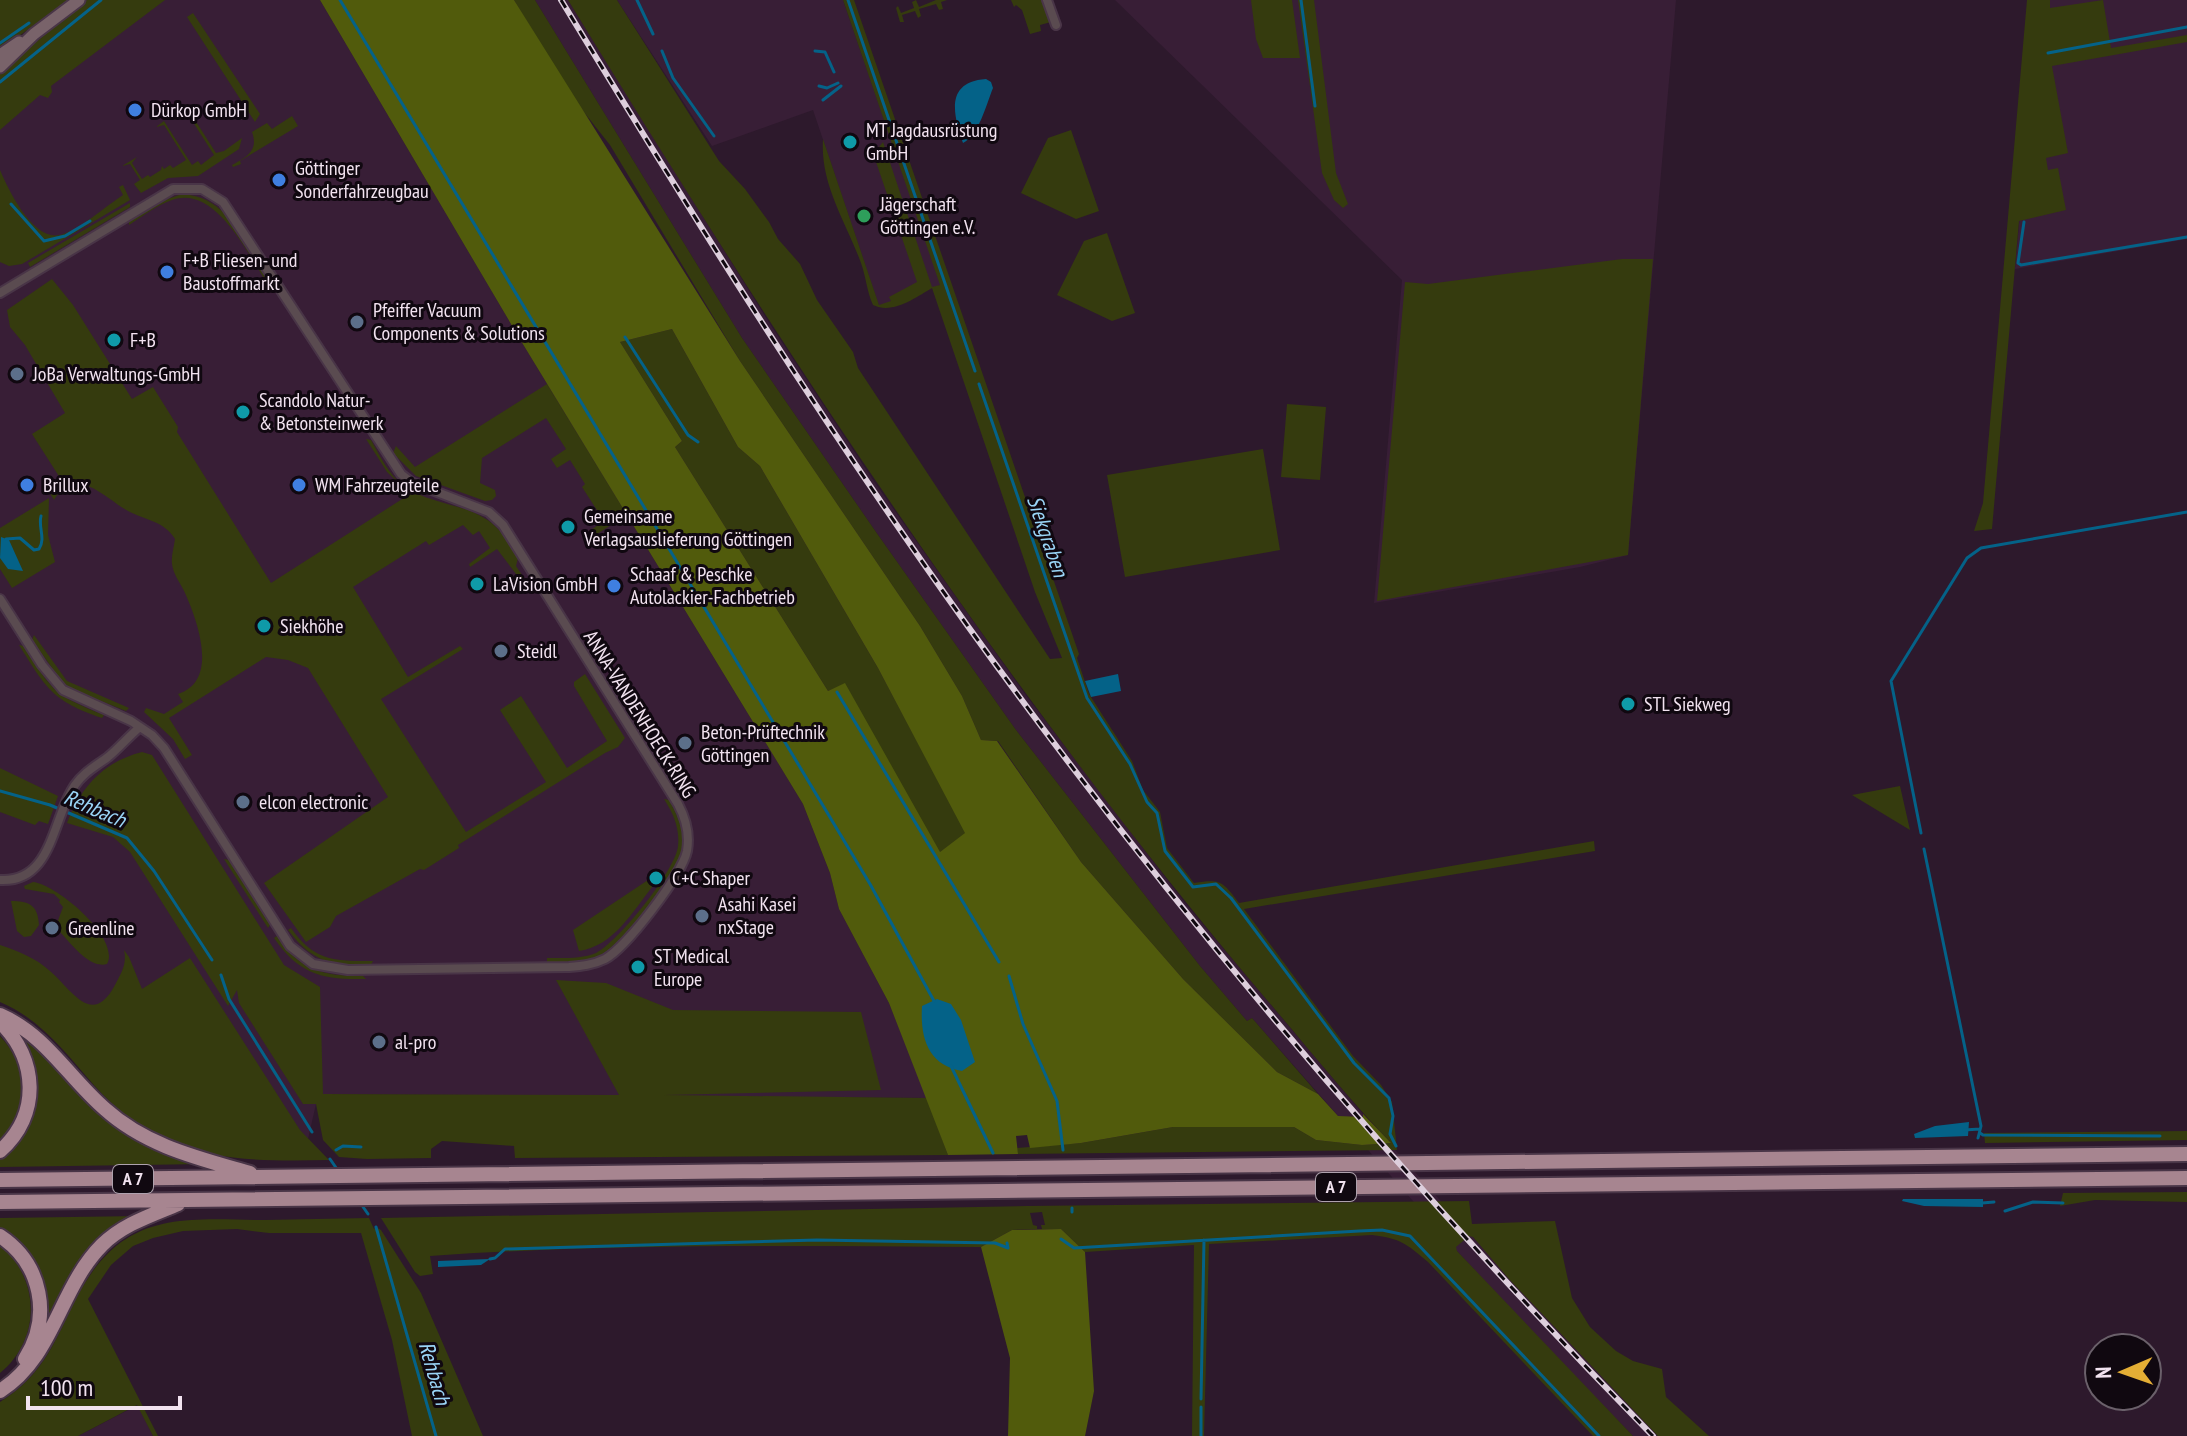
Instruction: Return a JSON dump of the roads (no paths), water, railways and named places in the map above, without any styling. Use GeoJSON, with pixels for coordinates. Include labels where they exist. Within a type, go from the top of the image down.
{"type":"FeatureCollection","features":[{"type":"Feature","properties":{"kind":"highway"},"geometry":{"type":"LineString","coordinates":[[0,1015],[31,1032],[94,1099],[139,1135],[176,1151],[266,1177]]}},
{"type":"Feature","properties":{"kind":"highway"},"geometry":{"type":"LineString","coordinates":[[0,1022],[25,1056],[31,1082],[31,1095],[24,1119],[0,1151]]}},
{"type":"Feature","properties":{"kind":"highway","name":"A 7"},"geometry":{"type":"LineString","coordinates":[[0,1180],[2187,1154]]}},
{"type":"Feature","properties":{"kind":"highway","name":"A 7"},"geometry":{"type":"LineString","coordinates":[[0,1202],[2187,1178]]}},
{"type":"Feature","properties":{"kind":"highway"},"geometry":{"type":"LineString","coordinates":[[0,1391],[26,1369],[42,1347],[72,1286],[102,1245],[131,1225],[187,1200]]}},
{"type":"Feature","properties":{"kind":"highway"},"geometry":{"type":"LineString","coordinates":[[0,1236],[20,1254],[32,1272],[39,1293],[40,1316],[27,1356],[0,1383]]}},
{"type":"Feature","properties":{"kind":"main road"},"geometry":{"type":"LineString","coordinates":[[0,55],[79,0]]}},
{"type":"Feature","properties":{"kind":"main road"},"geometry":{"type":"LineString","coordinates":[[0,67],[34,34]]}},
{"type":"Feature","properties":{"kind":"street"},"geometry":{"type":"LineString","coordinates":[[1047,0],[1056,25]]}},
{"type":"Feature","properties":{"kind":"street","name":"ANNA-VANDENHOECK-RING"},"geometry":{"type":"LineString","coordinates":[[0,599],[42,665],[63,690],[140,727],[164,748],[290,946],[313,964],[329,968],[569,967],[593,964],[615,953],[625,942],[675,880],[686,854],[686,824],[678,804],[503,525],[489,512],[411,482],[401,474],[223,202],[202,189],[173,189],[1,290]]}},
{"type":"Feature","properties":{"kind":"street"},"geometry":{"type":"LineString","coordinates":[[0,880],[24,876],[39,865],[67,799],[81,777],[140,727]]}},
{"type":"Feature","properties":{"kind":"water"},"geometry":{"type":"Polygon","coordinates":[[[986,79],[993,88],[985,111],[978,127],[963,143],[955,101],[964,86],[986,79]]]}},
{"type":"Feature","properties":{"kind":"water"},"geometry":{"type":"Polygon","coordinates":[[[1,537],[9,540],[23,571],[8,569],[0,558],[1,537]]]}},
{"type":"Feature","properties":{"kind":"water"},"geometry":{"type":"Polygon","coordinates":[[[1118,674],[1121,691],[1091,697],[1085,681],[1118,674]]]}},
{"type":"Feature","properties":{"kind":"water"},"geometry":{"type":"Polygon","coordinates":[[[937,999],[951,1004],[961,1020],[975,1062],[962,1071],[941,1063],[928,1048],[922,1006],[937,999]]]}},
{"type":"Feature","properties":{"kind":"water"},"geometry":{"type":"Polygon","coordinates":[[[1969,1122],[1968,1136],[1915,1138],[1914,1134],[1935,1126],[1969,1122]]]}},
{"type":"Feature","properties":{"kind":"water"},"geometry":{"type":"Polygon","coordinates":[[[1903,1199],[1983,1199],[1983,1207],[1924,1206],[1903,1199]]]}},
{"type":"Feature","properties":{"kind":"water"},"geometry":{"type":"Polygon","coordinates":[[[490,1259],[481,1265],[438,1267],[438,1261],[490,1259]]]}},
{"type":"Feature","properties":{"kind":"waterway"},"geometry":{"type":"LineString","coordinates":[[0,82],[101,0]]}},
{"type":"Feature","properties":{"kind":"waterway"},"geometry":{"type":"LineString","coordinates":[[340,0],[870,884],[934,1001]]}},
{"type":"Feature","properties":{"kind":"waterway"},"geometry":{"type":"LineString","coordinates":[[637,0],[653,34]]}},
{"type":"Feature","properties":{"kind":"waterway","name":"Siekgraben"},"geometry":{"type":"LineString","coordinates":[[848,0],[975,371]]}},
{"type":"Feature","properties":{"kind":"waterway"},"geometry":{"type":"LineString","coordinates":[[1301,0],[1315,106]]}},
{"type":"Feature","properties":{"kind":"waterway"},"geometry":{"type":"LineString","coordinates":[[0,43],[29,23]]}},
{"type":"Feature","properties":{"kind":"waterway"},"geometry":{"type":"LineString","coordinates":[[2048,53],[2187,27]]}},
{"type":"Feature","properties":{"kind":"waterway"},"geometry":{"type":"LineString","coordinates":[[662,51],[673,78],[714,136]]}},
{"type":"Feature","properties":{"kind":"waterway"},"geometry":{"type":"LineString","coordinates":[[815,51],[825,52],[834,72]]}},
{"type":"Feature","properties":{"kind":"waterway"},"geometry":{"type":"LineString","coordinates":[[819,86],[827,88],[838,83]]}},
{"type":"Feature","properties":{"kind":"waterway"},"geometry":{"type":"LineString","coordinates":[[823,100],[841,86]]}},
{"type":"Feature","properties":{"kind":"waterway"},"geometry":{"type":"LineString","coordinates":[[11,204],[44,241],[65,236],[90,221]]}},
{"type":"Feature","properties":{"kind":"waterway"},"geometry":{"type":"LineString","coordinates":[[2024,222],[2018,263],[2021,265],[2187,237]]}},
{"type":"Feature","properties":{"kind":"waterway"},"geometry":{"type":"LineString","coordinates":[[625,337],[688,435],[698,442]]}},
{"type":"Feature","properties":{"kind":"waterway"},"geometry":{"type":"LineString","coordinates":[[979,384],[1087,698],[1130,764],[1147,802],[1157,813],[1165,851],[1193,887],[1216,884],[1231,898],[1354,1063],[1389,1098],[1393,1116],[1390,1134],[1396,1146]]}},
{"type":"Feature","properties":{"kind":"waterway"},"geometry":{"type":"LineString","coordinates":[[1921,833],[1891,681],[1967,558],[1981,548],[2187,512]]}},
{"type":"Feature","properties":{"kind":"waterway"},"geometry":{"type":"LineString","coordinates":[[6,539],[20,538],[34,550],[39,549],[42,541],[41,516]]}},
{"type":"Feature","properties":{"kind":"waterway"},"geometry":{"type":"LineString","coordinates":[[837,692],[999,962]]}},
{"type":"Feature","properties":{"kind":"waterway","name":"Rehbach"},"geometry":{"type":"LineString","coordinates":[[0,791],[50,805],[127,838],[154,871],[212,960]]}},
{"type":"Feature","properties":{"kind":"waterway"},"geometry":{"type":"LineString","coordinates":[[1924,849],[1981,1126],[1978,1138]]}},
{"type":"Feature","properties":{"kind":"waterway","name":"Rehbach"},"geometry":{"type":"LineString","coordinates":[[221,975],[229,999],[312,1132]]}},
{"type":"Feature","properties":{"kind":"waterway"},"geometry":{"type":"LineString","coordinates":[[1009,976],[1023,1024],[1057,1101],[1063,1150]]}},
{"type":"Feature","properties":{"kind":"waterway"},"geometry":{"type":"LineString","coordinates":[[951,1066],[993,1153]]}},
{"type":"Feature","properties":{"kind":"waterway"},"geometry":{"type":"LineString","coordinates":[[1964,1130],[1980,1129]]}},
{"type":"Feature","properties":{"kind":"waterway"},"geometry":{"type":"LineString","coordinates":[[1980,1133],[2160,1136]]}},
{"type":"Feature","properties":{"kind":"waterway"},"geometry":{"type":"LineString","coordinates":[[336,1150],[343,1146],[361,1147]]}},
{"type":"Feature","properties":{"kind":"waterway","name":"Rehbach"},"geometry":{"type":"LineString","coordinates":[[330,1159],[339,1172]]}},
{"type":"Feature","properties":{"kind":"waterway"},"geometry":{"type":"LineString","coordinates":[[1982,1203],[1994,1202]]}},
{"type":"Feature","properties":{"kind":"waterway"},"geometry":{"type":"LineString","coordinates":[[2005,1211],[2033,1202],[2063,1203]]}},
{"type":"Feature","properties":{"kind":"waterway","name":"Rehbach"},"geometry":{"type":"LineString","coordinates":[[361,1204],[368,1214]]}},
{"type":"Feature","properties":{"kind":"waterway","name":"Rehbach"},"geometry":{"type":"LineString","coordinates":[[376,1227],[436,1436]]}},
{"type":"Feature","properties":{"kind":"waterway"},"geometry":{"type":"LineString","coordinates":[[1061,1239],[1074,1248],[1382,1230],[1410,1236],[1599,1436]]}},
{"type":"Feature","properties":{"kind":"waterway"},"geometry":{"type":"LineString","coordinates":[[490,1259],[505,1249],[817,1240],[995,1243],[1008,1248],[1007,1243]]}},
{"type":"Feature","properties":{"kind":"waterway"},"geometry":{"type":"LineString","coordinates":[[1201,1399],[1204,1240]]}},
{"type":"Feature","properties":{"kind":"waterway"},"geometry":{"type":"LineString","coordinates":[[1201,1407],[1201,1436]]}},
{"type":"Feature","properties":{"kind":"railway"},"geometry":{"type":"LineString","coordinates":[[561,0],[809,394],[913,549],[1046,732],[1210,941],[1382,1144],[1470,1243],[1653,1436]]}},
{"type":"Feature","properties":{"kind":"place","name":"Dürkop GmbH"},"geometry":{"type":"Point","coordinates":[135,110]}},
{"type":"Feature","properties":{"kind":"place","name":"MT Jagdausrüstung GmbH"},"geometry":{"type":"Point","coordinates":[850,142]}},
{"type":"Feature","properties":{"kind":"place","name":"Göttinger Sonderfahrzeugbau"},"geometry":{"type":"Point","coordinates":[279,180]}},
{"type":"Feature","properties":{"kind":"place","name":"Jägerschaft Göttingen e.V."},"geometry":{"type":"Point","coordinates":[864,216]}},
{"type":"Feature","properties":{"kind":"place","name":"F+B Fliesen- und Baustoffmarkt"},"geometry":{"type":"Point","coordinates":[167,272]}},
{"type":"Feature","properties":{"kind":"place","name":"Pfeiffer Vacuum Components & Solutions"},"geometry":{"type":"Point","coordinates":[357,322]}},
{"type":"Feature","properties":{"kind":"place","name":"F+B"},"geometry":{"type":"Point","coordinates":[114,340]}},
{"type":"Feature","properties":{"kind":"place","name":"JoBa Verwaltungs-GmbH"},"geometry":{"type":"Point","coordinates":[17,374]}},
{"type":"Feature","properties":{"kind":"place","name":"Scandolo Natur- & Betonsteinwerk"},"geometry":{"type":"Point","coordinates":[243,412]}},
{"type":"Feature","properties":{"kind":"place","name":"Brillux"},"geometry":{"type":"Point","coordinates":[27,485]}},
{"type":"Feature","properties":{"kind":"place","name":"WM Fahrzeugteile"},"geometry":{"type":"Point","coordinates":[299,485]}},
{"type":"Feature","properties":{"kind":"place","name":"Gemeinsame Verlagsauslieferung Göttingen"},"geometry":{"type":"Point","coordinates":[568,527]}},
{"type":"Feature","properties":{"kind":"place","name":"LaVision GmbH"},"geometry":{"type":"Point","coordinates":[477,584]}},
{"type":"Feature","properties":{"kind":"place","name":"Schaaf & Peschke Autolackier-Fachbetrieb"},"geometry":{"type":"Point","coordinates":[614,586]}},
{"type":"Feature","properties":{"kind":"place","name":"Siekhöhe"},"geometry":{"type":"Point","coordinates":[264,626]}},
{"type":"Feature","properties":{"kind":"place","name":"Steidl"},"geometry":{"type":"Point","coordinates":[501,651]}},
{"type":"Feature","properties":{"kind":"place","name":"STL Siekweg"},"geometry":{"type":"Point","coordinates":[1628,704]}},
{"type":"Feature","properties":{"kind":"place","name":"Beton-Prüftechnik Göttingen"},"geometry":{"type":"Point","coordinates":[685,743]}},
{"type":"Feature","properties":{"kind":"place","name":"elcon electronic"},"geometry":{"type":"Point","coordinates":[243,802]}},
{"type":"Feature","properties":{"kind":"place","name":"C+C Shaper"},"geometry":{"type":"Point","coordinates":[656,878]}},
{"type":"Feature","properties":{"kind":"place","name":"Asahi Kasei nxStage"},"geometry":{"type":"Point","coordinates":[702,916]}},
{"type":"Feature","properties":{"kind":"place","name":"Greenline"},"geometry":{"type":"Point","coordinates":[52,928]}},
{"type":"Feature","properties":{"kind":"place","name":"ST Medical Europe"},"geometry":{"type":"Point","coordinates":[638,967]}},
{"type":"Feature","properties":{"kind":"place","name":"al-pro"},"geometry":{"type":"Point","coordinates":[379,1042]}}]}
